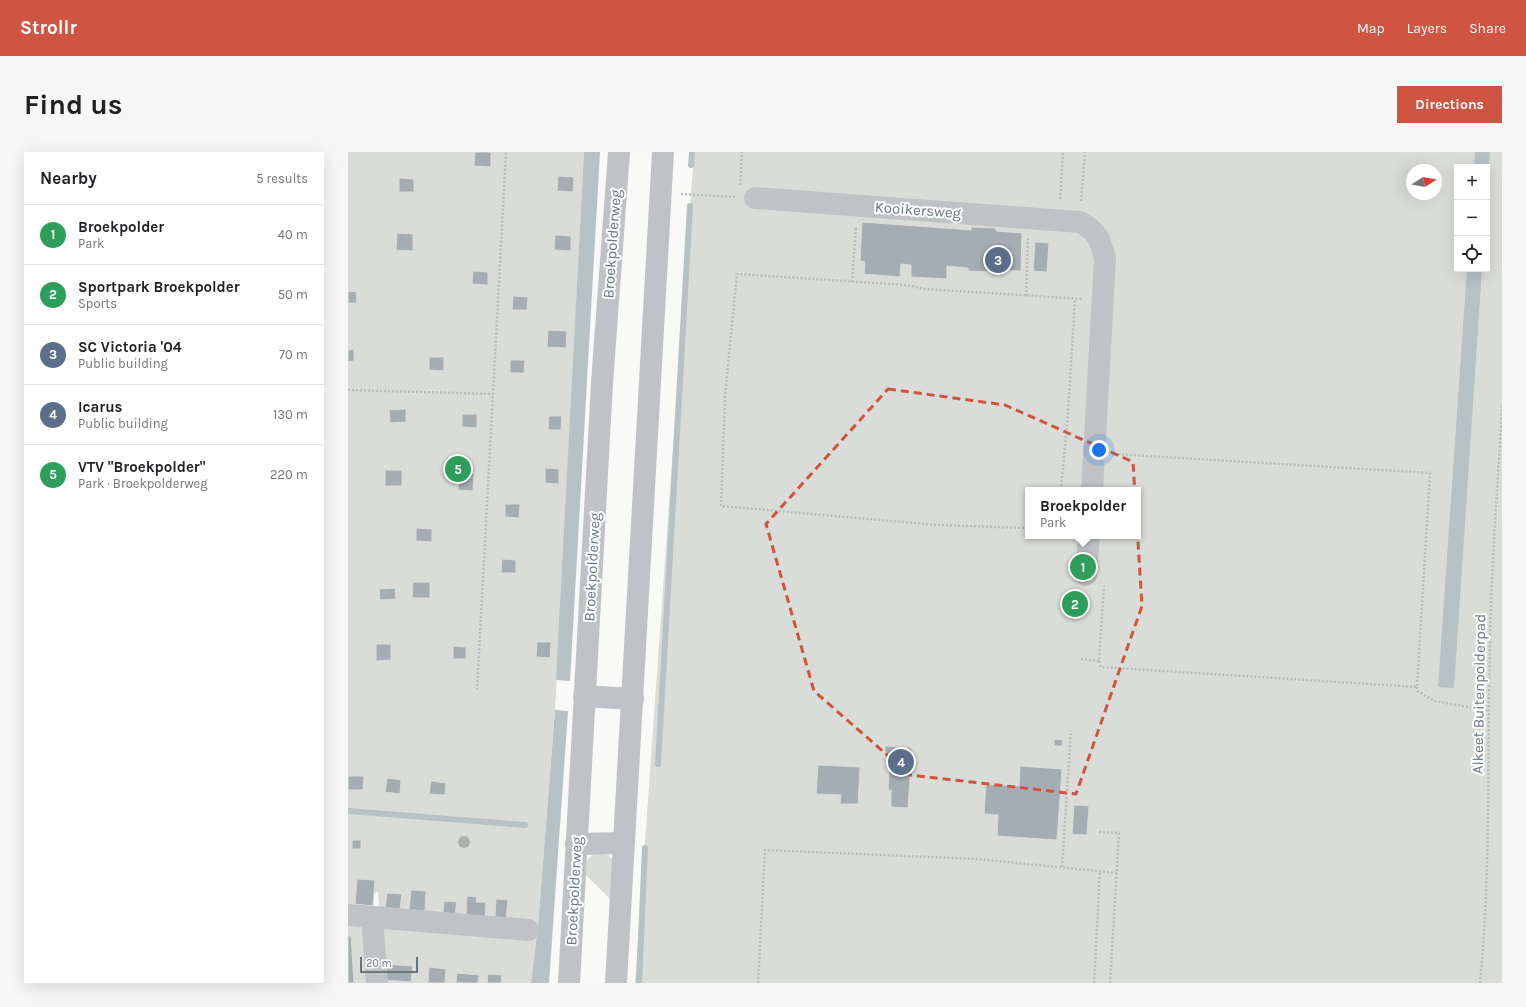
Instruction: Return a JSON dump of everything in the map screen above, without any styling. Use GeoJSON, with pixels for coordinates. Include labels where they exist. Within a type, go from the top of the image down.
{"type":"FeatureCollection","features":[{"type":"Feature","properties":{"kind":"street","name":"Broekpolderweg"},"geometry":{"type":"LineString","coordinates":[[569,983],[602,383],[618,152]]}},
{"type":"Feature","properties":{"kind":"street"},"geometry":{"type":"LineString","coordinates":[[616,983],[663,152]]}},
{"type":"Feature","properties":{"kind":"street","name":"Kooikersweg"},"geometry":{"type":"LineString","coordinates":[[743,195],[857,206],[1080,222]]}},
{"type":"Feature","properties":{"kind":"street"},"geometry":{"type":"LineString","coordinates":[[1080,222],[1092,229],[1100,242],[1105,259],[1092,487]]}},
{"type":"Feature","properties":{"kind":"street"},"geometry":{"type":"LineString","coordinates":[[1089,539],[1095,579]]}},
{"type":"Feature","properties":{"kind":"street"},"geometry":{"type":"LineString","coordinates":[[584,696],[633,699]]}},
{"type":"Feature","properties":{"kind":"street"},"geometry":{"type":"LineString","coordinates":[[576,844],[623,843]]}},
{"type":"Feature","properties":{"kind":"street"},"geometry":{"type":"LineString","coordinates":[[348,915],[528,930]]}},
{"type":"Feature","properties":{"kind":"street"},"geometry":{"type":"LineString","coordinates":[[372,918],[377,983]]}},
{"type":"Feature","properties":{"kind":"path"},"geometry":{"type":"LineString","coordinates":[[477,690],[506,152]]}},
{"type":"Feature","properties":{"kind":"path"},"geometry":{"type":"LineString","coordinates":[[696,195],[743,195],[742,152]]}},
{"type":"Feature","properties":{"kind":"path"},"geometry":{"type":"LineString","coordinates":[[1058,220],[1063,152]]}},
{"type":"Feature","properties":{"kind":"path"},"geometry":{"type":"LineString","coordinates":[[1080,222],[1084,152]]}},
{"type":"Feature","properties":{"kind":"path"},"geometry":{"type":"LineString","coordinates":[[852,282],[857,206]]}},
{"type":"Feature","properties":{"kind":"path"},"geometry":{"type":"LineString","coordinates":[[1026,296],[1029,218]]}},
{"type":"Feature","properties":{"kind":"path"},"geometry":{"type":"LineString","coordinates":[[1025,528],[937,525],[722,506],[725,396],[737,274],[906,285],[925,289],[1075,299],[1068,414],[1061,487]]}},
{"type":"Feature","properties":{"kind":"path"},"geometry":{"type":"LineString","coordinates":[[348,390],[493,394]]}},
{"type":"Feature","properties":{"kind":"path","name":"Alkeet Buitenpolderpad"},"geometry":{"type":"LineString","coordinates":[[1480,983],[1484,947],[1487,846],[1490,644],[1502,406]]}},
{"type":"Feature","properties":{"kind":"path"},"geometry":{"type":"LineString","coordinates":[[1112,454],[1430,473],[1417,691],[1435,701],[1489,711]]}},
{"type":"Feature","properties":{"kind":"path"},"geometry":{"type":"LineString","coordinates":[[1095,579],[1099,661],[1101,667],[1417,687]]}},
{"type":"Feature","properties":{"kind":"path"},"geometry":{"type":"LineString","coordinates":[[1081,659],[1099,661]]}},
{"type":"Feature","properties":{"kind":"path"},"geometry":{"type":"LineString","coordinates":[[1062,867],[1071,731]]}},
{"type":"Feature","properties":{"kind":"path"},"geometry":{"type":"LineString","coordinates":[[1099,832],[1119,833],[1110,983]]}},
{"type":"Feature","properties":{"kind":"path"},"geometry":{"type":"LineString","coordinates":[[758,983],[765,850],[977,859],[1117,873]]}},
{"type":"Feature","properties":{"kind":"path"},"geometry":{"type":"LineString","coordinates":[[1094,983],[1100,871]]}},
{"type":"Feature","properties":{"kind":"highlighted area"},"geometry":{"type":"Polygon","coordinates":[[[888,389],[1005,405],[1133,462],[1142,606],[1076,794],[910,775],[814,691],[766,524],[888,389]]]}},
{"type":"Feature","properties":{"kind":"shaded area"},"geometry":{"type":"Polygon","coordinates":[[[348,152],[584,152],[556,695],[538,926],[531,983],[379,983],[378,892],[363,894],[372,983],[348,983],[348,152]]]}},
{"type":"Feature","properties":{"kind":"shaded area"},"geometry":{"type":"Polygon","coordinates":[[[584,152],[600,152],[570,681],[556,680],[584,152]]]}},
{"type":"Feature","properties":{"kind":"shaded area"},"geometry":{"type":"Polygon","coordinates":[[[694,152],[1502,152],[1502,983],[635,983],[694,152]]]}},
{"type":"Feature","properties":{"kind":"shaded area"},"geometry":{"type":"Polygon","coordinates":[[[1475,152],[1490,152],[1489,164],[1474,164],[1475,152]]]}},
{"type":"Feature","properties":{"kind":"shaded area"},"geometry":{"type":"Polygon","coordinates":[[[1467,272],[1482,272],[1454,688],[1438,687],[1467,272]]]}},
{"type":"Feature","properties":{"kind":"shaded area"},"geometry":{"type":"Polygon","coordinates":[[[555,710],[568,711],[549,983],[531,983],[538,926],[555,710]]]}},
{"type":"Feature","properties":{"kind":"shaded area"},"geometry":{"type":"Polygon","coordinates":[[[597,853],[608,855],[613,860],[616,905],[583,872],[587,860],[597,853]]]}},
{"type":"Feature","properties":{"kind":"building"},"geometry":{"type":"Polygon","coordinates":[[[475,152],[491,152],[491,167],[474,166],[475,152]]]}},
{"type":"Feature","properties":{"kind":"building"},"geometry":{"type":"Polygon","coordinates":[[[558,176],[574,177],[573,192],[557,191],[558,176]]]}},
{"type":"Feature","properties":{"kind":"building"},"geometry":{"type":"Polygon","coordinates":[[[399,178],[414,179],[414,192],[399,192],[399,178]]]}},
{"type":"Feature","properties":{"kind":"building"},"geometry":{"type":"Polygon","coordinates":[[[862,222],[971,230],[971,227],[996,228],[996,231],[1022,233],[1021,271],[968,271],[968,268],[947,266],[947,279],[911,277],[911,265],[901,264],[900,277],[864,274],[865,262],[860,261],[862,222]]]}},
{"type":"Feature","properties":{"kind":"building"},"geometry":{"type":"Polygon","coordinates":[[[397,233],[413,234],[413,251],[396,250],[397,233]]]}},
{"type":"Feature","properties":{"kind":"building"},"geometry":{"type":"Polygon","coordinates":[[[555,235],[571,236],[571,251],[554,250],[555,235]]]}},
{"type":"Feature","properties":{"kind":"building"},"geometry":{"type":"Polygon","coordinates":[[[1035,242],[1049,243],[1047,272],[1033,271],[1035,242]]]}},
{"type":"Feature","properties":{"kind":"building"},"geometry":{"type":"Polygon","coordinates":[[[473,271],[488,272],[488,285],[472,284],[473,271]]]}},
{"type":"Feature","properties":{"kind":"building"},"geometry":{"type":"Polygon","coordinates":[[[356,291],[357,303],[348,303],[348,292],[356,291]]]}},
{"type":"Feature","properties":{"kind":"building"},"geometry":{"type":"Polygon","coordinates":[[[513,296],[528,297],[527,310],[512,310],[513,296]]]}},
{"type":"Feature","properties":{"kind":"building"},"geometry":{"type":"Polygon","coordinates":[[[548,330],[567,331],[566,348],[547,347],[548,330]]]}},
{"type":"Feature","properties":{"kind":"building"},"geometry":{"type":"Polygon","coordinates":[[[354,349],[354,361],[348,362],[348,350],[354,349]]]}},
{"type":"Feature","properties":{"kind":"building"},"geometry":{"type":"Polygon","coordinates":[[[429,357],[444,357],[444,371],[429,370],[429,357]]]}},
{"type":"Feature","properties":{"kind":"building"},"geometry":{"type":"Polygon","coordinates":[[[510,360],[525,360],[524,373],[510,373],[510,360]]]}},
{"type":"Feature","properties":{"kind":"building"},"geometry":{"type":"Polygon","coordinates":[[[406,409],[406,422],[390,423],[389,410],[406,409]]]}},
{"type":"Feature","properties":{"kind":"building"},"geometry":{"type":"Polygon","coordinates":[[[462,414],[477,414],[477,428],[462,427],[462,414]]]}},
{"type":"Feature","properties":{"kind":"building"},"geometry":{"type":"Polygon","coordinates":[[[549,416],[562,416],[561,430],[548,430],[549,416]]]}},
{"type":"Feature","properties":{"kind":"building"},"geometry":{"type":"Polygon","coordinates":[[[545,468],[559,469],[559,484],[545,483],[545,468]]]}},
{"type":"Feature","properties":{"kind":"building"},"geometry":{"type":"Polygon","coordinates":[[[385,470],[402,470],[402,486],[385,486],[385,470]]]}},
{"type":"Feature","properties":{"kind":"building"},"geometry":{"type":"Polygon","coordinates":[[[460,473],[474,474],[473,491],[458,490],[460,473]]]}},
{"type":"Feature","properties":{"kind":"building"},"geometry":{"type":"Polygon","coordinates":[[[505,504],[520,504],[519,518],[505,517],[505,504]]]}},
{"type":"Feature","properties":{"kind":"building"},"geometry":{"type":"Polygon","coordinates":[[[416,528],[432,529],[432,542],[416,541],[416,528]]]}},
{"type":"Feature","properties":{"kind":"building"},"geometry":{"type":"Polygon","coordinates":[[[502,559],[516,560],[516,573],[501,573],[502,559]]]}},
{"type":"Feature","properties":{"kind":"building"},"geometry":{"type":"Polygon","coordinates":[[[413,582],[430,582],[430,598],[412,598],[413,582]]]}},
{"type":"Feature","properties":{"kind":"building"},"geometry":{"type":"Polygon","coordinates":[[[395,588],[396,599],[380,600],[379,589],[395,588]]]}},
{"type":"Feature","properties":{"kind":"building"},"geometry":{"type":"Polygon","coordinates":[[[537,642],[551,642],[550,658],[536,657],[537,642]]]}},
{"type":"Feature","properties":{"kind":"building"},"geometry":{"type":"Polygon","coordinates":[[[376,644],[391,644],[391,660],[376,661],[376,644]]]}},
{"type":"Feature","properties":{"kind":"building"},"geometry":{"type":"Polygon","coordinates":[[[453,646],[466,647],[466,659],[453,659],[453,646]]]}},
{"type":"Feature","properties":{"kind":"building"},"geometry":{"type":"Polygon","coordinates":[[[1054,739],[1063,740],[1062,746],[1054,746],[1054,739]]]}},
{"type":"Feature","properties":{"kind":"building"},"geometry":{"type":"Polygon","coordinates":[[[885,746],[912,748],[908,808],[891,807],[891,790],[888,790],[890,755],[885,755],[885,746]]]}},
{"type":"Feature","properties":{"kind":"building"},"geometry":{"type":"Polygon","coordinates":[[[818,765],[860,767],[858,804],[840,804],[841,795],[816,794],[818,765]]]}},
{"type":"Feature","properties":{"kind":"building"},"geometry":{"type":"Polygon","coordinates":[[[1020,766],[1062,769],[1057,840],[997,836],[998,815],[984,814],[986,784],[1019,786],[1020,766]]]}},
{"type":"Feature","properties":{"kind":"building"},"geometry":{"type":"Polygon","coordinates":[[[348,776],[364,776],[363,790],[348,790],[348,776]]]}},
{"type":"Feature","properties":{"kind":"building"},"geometry":{"type":"Polygon","coordinates":[[[387,778],[401,780],[400,794],[385,792],[387,778]]]}},
{"type":"Feature","properties":{"kind":"building"},"geometry":{"type":"Polygon","coordinates":[[[431,781],[446,783],[445,795],[429,794],[431,781]]]}},
{"type":"Feature","properties":{"kind":"building"},"geometry":{"type":"Polygon","coordinates":[[[1074,805],[1089,806],[1087,835],[1072,834],[1074,805]]]}},
{"type":"Feature","properties":{"kind":"building"},"geometry":{"type":"Polygon","coordinates":[[[352,840],[361,840],[361,849],[352,849],[352,840]]]}},
{"type":"Feature","properties":{"kind":"building"},"geometry":{"type":"Polygon","coordinates":[[[357,879],[375,880],[373,906],[355,904],[357,879]]]}},
{"type":"Feature","properties":{"kind":"building"},"geometry":{"type":"Polygon","coordinates":[[[411,890],[426,891],[425,911],[409,910],[411,890]]]}},
{"type":"Feature","properties":{"kind":"building"},"geometry":{"type":"Polygon","coordinates":[[[387,893],[402,894],[400,909],[385,908],[387,893]]]}},
{"type":"Feature","properties":{"kind":"building"},"geometry":{"type":"Polygon","coordinates":[[[467,896],[477,897],[476,902],[486,902],[485,917],[466,915],[467,896]]]}},
{"type":"Feature","properties":{"kind":"building"},"geometry":{"type":"Polygon","coordinates":[[[496,899],[508,900],[506,918],[495,917],[496,899]]]}},
{"type":"Feature","properties":{"kind":"building"},"geometry":{"type":"Polygon","coordinates":[[[444,901],[457,902],[455,914],[443,913],[444,901]]]}},
{"type":"Feature","properties":{"kind":"building"},"geometry":{"type":"Polygon","coordinates":[[[348,936],[351,936],[354,983],[348,983],[348,936]]]}},
{"type":"Feature","properties":{"kind":"building"},"geometry":{"type":"Polygon","coordinates":[[[383,964],[413,966],[411,982],[384,980],[383,964]]]}},
{"type":"Feature","properties":{"kind":"building"},"geometry":{"type":"Polygon","coordinates":[[[429,967],[446,969],[445,983],[428,983],[429,967]]]}},
{"type":"Feature","properties":{"kind":"building"},"geometry":{"type":"Polygon","coordinates":[[[457,973],[479,975],[478,983],[456,983],[457,973]]]}},
{"type":"Feature","properties":{"kind":"building"},"geometry":{"type":"Polygon","coordinates":[[[488,974],[502,975],[501,983],[487,983],[488,974]]]}},
{"type":"Feature","properties":{"kind":"waterway"},"geometry":{"type":"LineString","coordinates":[[691,165],[692,152]]}},
{"type":"Feature","properties":{"kind":"waterway"},"geometry":{"type":"LineString","coordinates":[[658,764],[690,206]]}},
{"type":"Feature","properties":{"kind":"waterway"},"geometry":{"type":"LineString","coordinates":[[348,811],[525,825]]}},
{"type":"Feature","properties":{"kind":"waterway"},"geometry":{"type":"LineString","coordinates":[[639,983],[645,848]]}},
{"type":"Feature","properties":{"kind":"place","name":"SC Victoria '04"},"geometry":{"type":"Point","coordinates":[998,260]}},
{"type":"Feature","properties":{"kind":"place","name":"VTV \"Broekpolder\""},"geometry":{"type":"Point","coordinates":[458,469]}},
{"type":"Feature","properties":{"kind":"place","name":"Broekpolder"},"geometry":{"type":"Point","coordinates":[1083,567]}},
{"type":"Feature","properties":{"kind":"place","name":"Sportpark Broekpolder"},"geometry":{"type":"Point","coordinates":[1075,604]}},
{"type":"Feature","properties":{"kind":"place","name":"Icarus"},"geometry":{"type":"Point","coordinates":[901,762]}}]}
